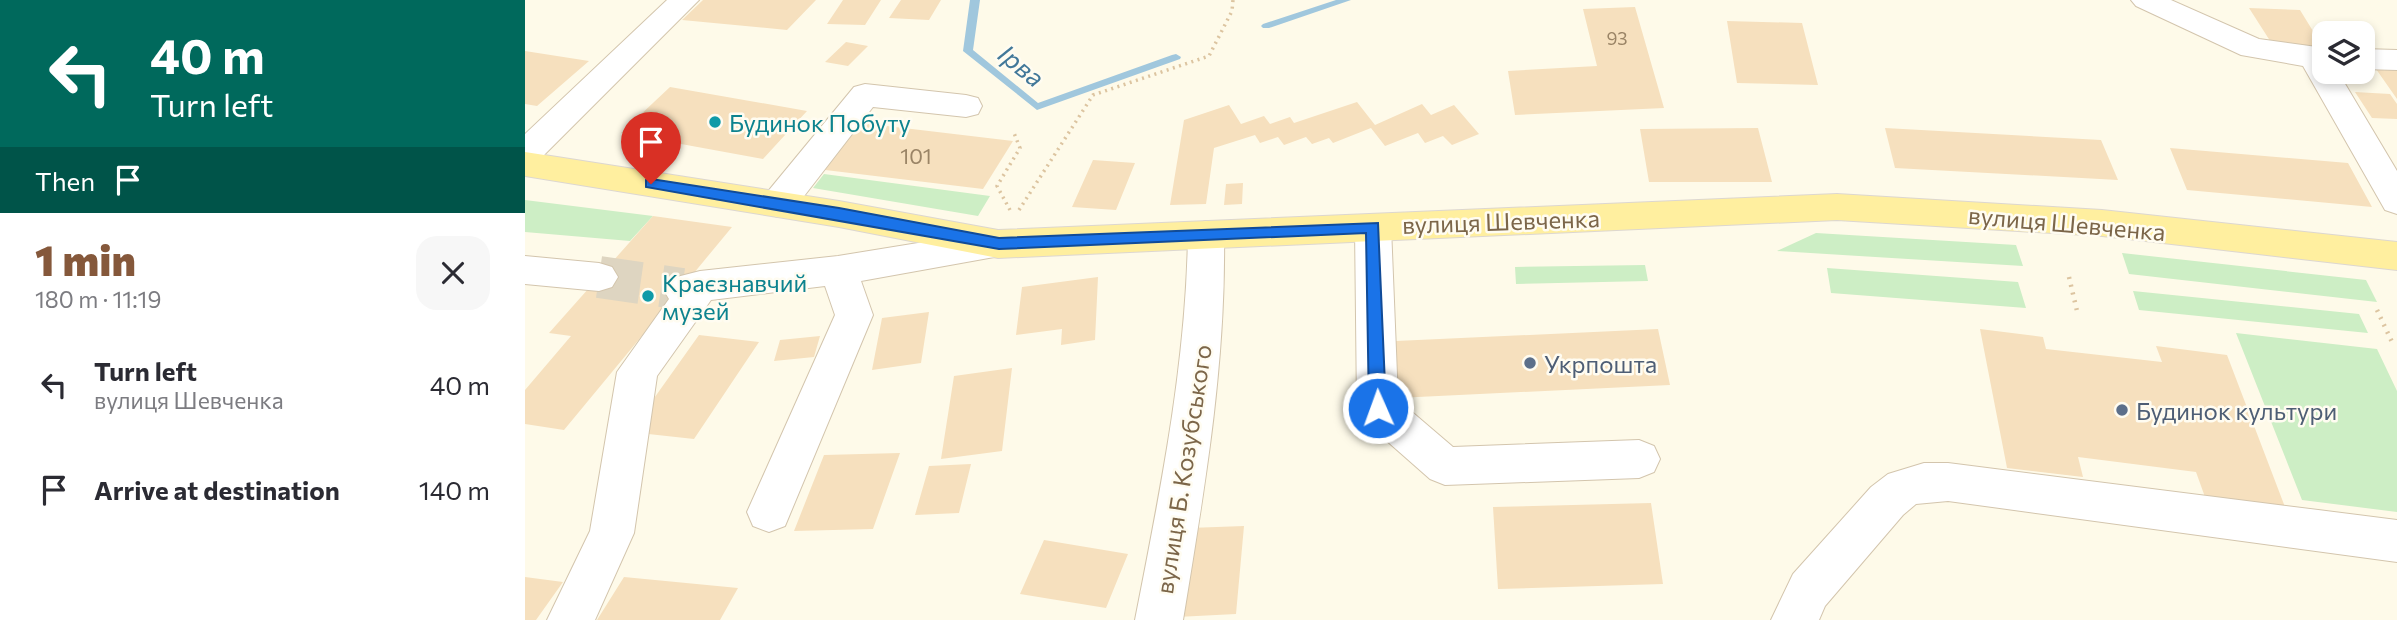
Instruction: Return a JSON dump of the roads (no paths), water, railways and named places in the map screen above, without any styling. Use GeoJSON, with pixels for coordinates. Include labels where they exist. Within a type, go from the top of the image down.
{"type":"FeatureCollection","features":[{"type":"Feature","properties":{"kind":"main road","name":"вулиця Шевченка"},"geometry":{"type":"LineString","coordinates":[[525,164],[778,204],[999,244],[1837,207],[2102,223],[2397,256]]}},
{"type":"Feature","properties":{"kind":"street"},"geometry":{"type":"LineString","coordinates":[[525,154],[684,0]]}},
{"type":"Feature","properties":{"kind":"street"},"geometry":{"type":"LineString","coordinates":[[2146,0],[2252,48],[2312,57]]}},
{"type":"Feature","properties":{"kind":"street"},"geometry":{"type":"LineString","coordinates":[[2375,59],[2397,60]]}},
{"type":"Feature","properties":{"kind":"street"},"geometry":{"type":"LineString","coordinates":[[2333,84],[2397,201]]}},
{"type":"Feature","properties":{"kind":"street"},"geometry":{"type":"LineString","coordinates":[[778,204],[865,95],[966,106]]}},
{"type":"Feature","properties":{"kind":"street"},"geometry":{"type":"LineString","coordinates":[[1373,227],[1378,408],[1445,466],[1639,459]]}},
{"type":"Feature","properties":{"kind":"street","name":"вулиця Б. Козубського"},"geometry":{"type":"LineString","coordinates":[[1159,620],[1194,425],[1206,303],[1206,235]]}},
{"type":"Feature","properties":{"kind":"street"},"geometry":{"type":"LineString","coordinates":[[571,620],[612,533],[637,372],[691,288],[838,270],[999,244]]}},
{"type":"Feature","properties":{"kind":"street"},"geometry":{"type":"LineString","coordinates":[[525,270],[599,277]]}},
{"type":"Feature","properties":{"kind":"street"},"geometry":{"type":"LineString","coordinates":[[769,512],[854,315],[838,270]]}},
{"type":"Feature","properties":{"kind":"street"},"geometry":{"type":"LineString","coordinates":[[1794,620],[1809,590],[1887,501],[1903,488],[1924,482],[1948,482],[2397,541]]}},
{"type":"Feature","properties":{"kind":"waterway","name":"Ірва"},"geometry":{"type":"LineString","coordinates":[[975,0],[968,51],[1037,107],[1176,57]]}},
{"type":"Feature","properties":{"kind":"waterway","name":"Ірва"},"geometry":{"type":"LineString","coordinates":[[1266,26],[1346,0]]}},
{"type":"Feature","properties":{"kind":"tunnel"},"geometry":{"type":"LineString","coordinates":[[599,277],[682,289]]}},
{"type":"Feature","properties":{"kind":"place","name":"Будинок Побуту"},"geometry":{"type":"Point","coordinates":[715,122]}},
{"type":"Feature","properties":{"kind":"place","name":"Краєзнавчий музей"},"geometry":{"type":"Point","coordinates":[648,296]}},
{"type":"Feature","properties":{"kind":"place","name":"Укрпошта"},"geometry":{"type":"Point","coordinates":[1530,363]}},
{"type":"Feature","properties":{"kind":"place","name":"Будинок культури"},"geometry":{"type":"Point","coordinates":[2122,410]}}]}
